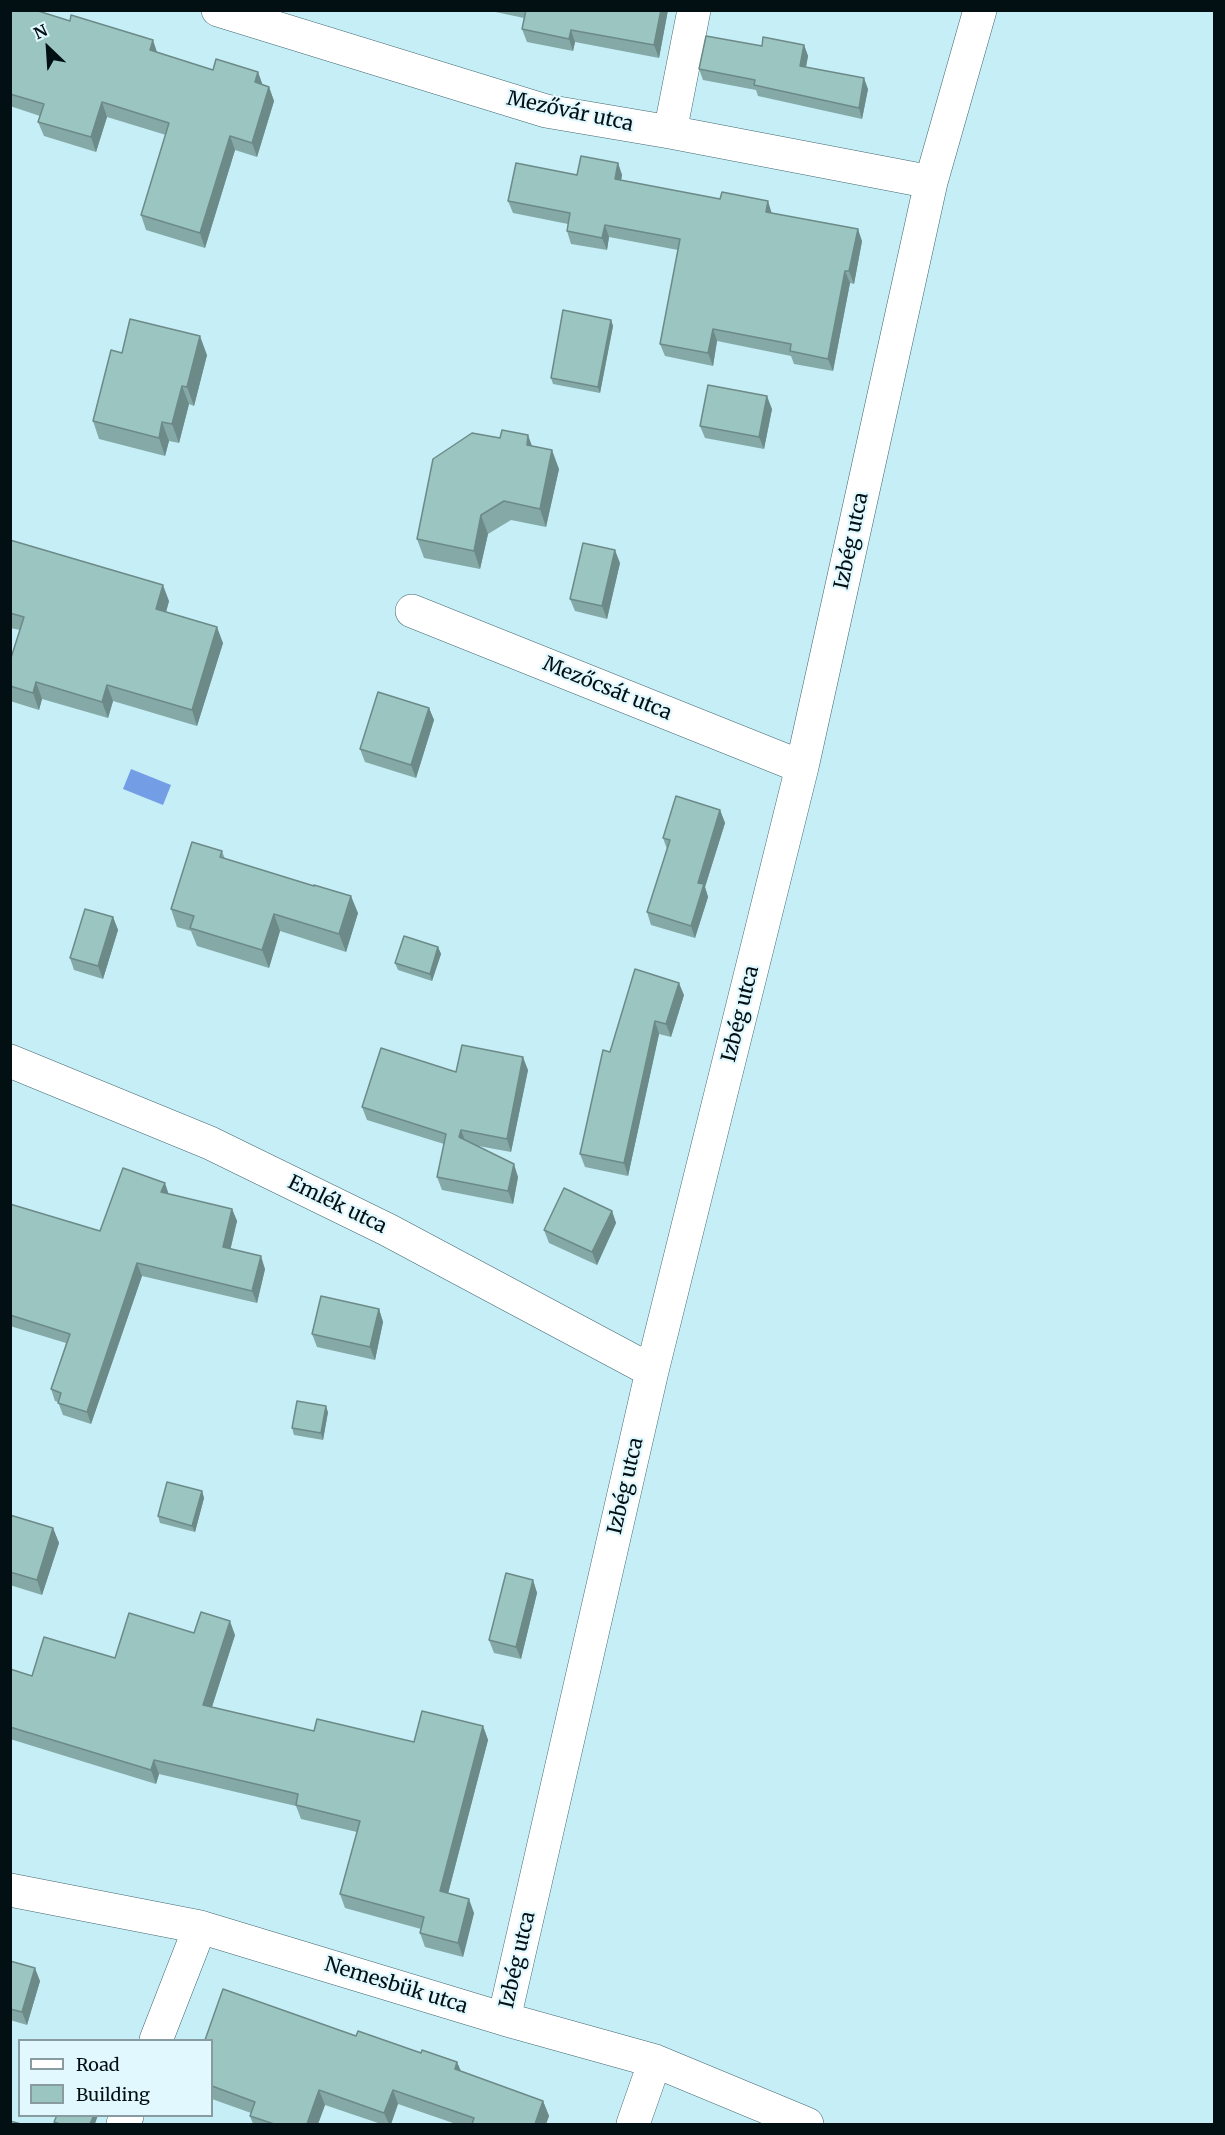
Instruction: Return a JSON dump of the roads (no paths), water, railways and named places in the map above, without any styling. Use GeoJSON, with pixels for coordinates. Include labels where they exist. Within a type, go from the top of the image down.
{"type":"FeatureCollection","features":[{"type":"Feature","properties":{"kind":"street","name":"Mezővár utca"},"geometry":{"type":"LineString","coordinates":[[218,10],[546,111],[670,132],[931,182]]}},
{"type":"Feature","properties":{"kind":"street"},"geometry":{"type":"LineString","coordinates":[[670,132],[694,10]]}},
{"type":"Feature","properties":{"kind":"street","name":"Izbég utca"},"geometry":{"type":"LineString","coordinates":[[504,2019],[652,1371],[802,767],[931,182],[980,10]]}},
{"type":"Feature","properties":{"kind":"street","name":"Mezőcsát utca"},"geometry":{"type":"LineString","coordinates":[[412,611],[802,767]]}},
{"type":"Feature","properties":{"kind":"street","name":"Emlék utca"},"geometry":{"type":"LineString","coordinates":[[10,1061],[210,1143],[388,1230],[652,1371]]}},
{"type":"Feature","properties":{"kind":"street","name":"Nemesbük utca"},"geometry":{"type":"LineString","coordinates":[[10,1890],[200,1927],[504,2019],[655,2061],[807,2124]]}},
{"type":"Feature","properties":{"kind":"street"},"geometry":{"type":"LineString","coordinates":[[156,2039],[200,1927]]}},
{"type":"Feature","properties":{"kind":"street"},"geometry":{"type":"LineString","coordinates":[[633,2124],[655,2061]]}},
{"type":"Feature","properties":{"kind":"water"},"geometry":{"type":"Polygon","coordinates":[[[131,769],[171,785],[163,805],[123,789],[131,769]]]}}]}
